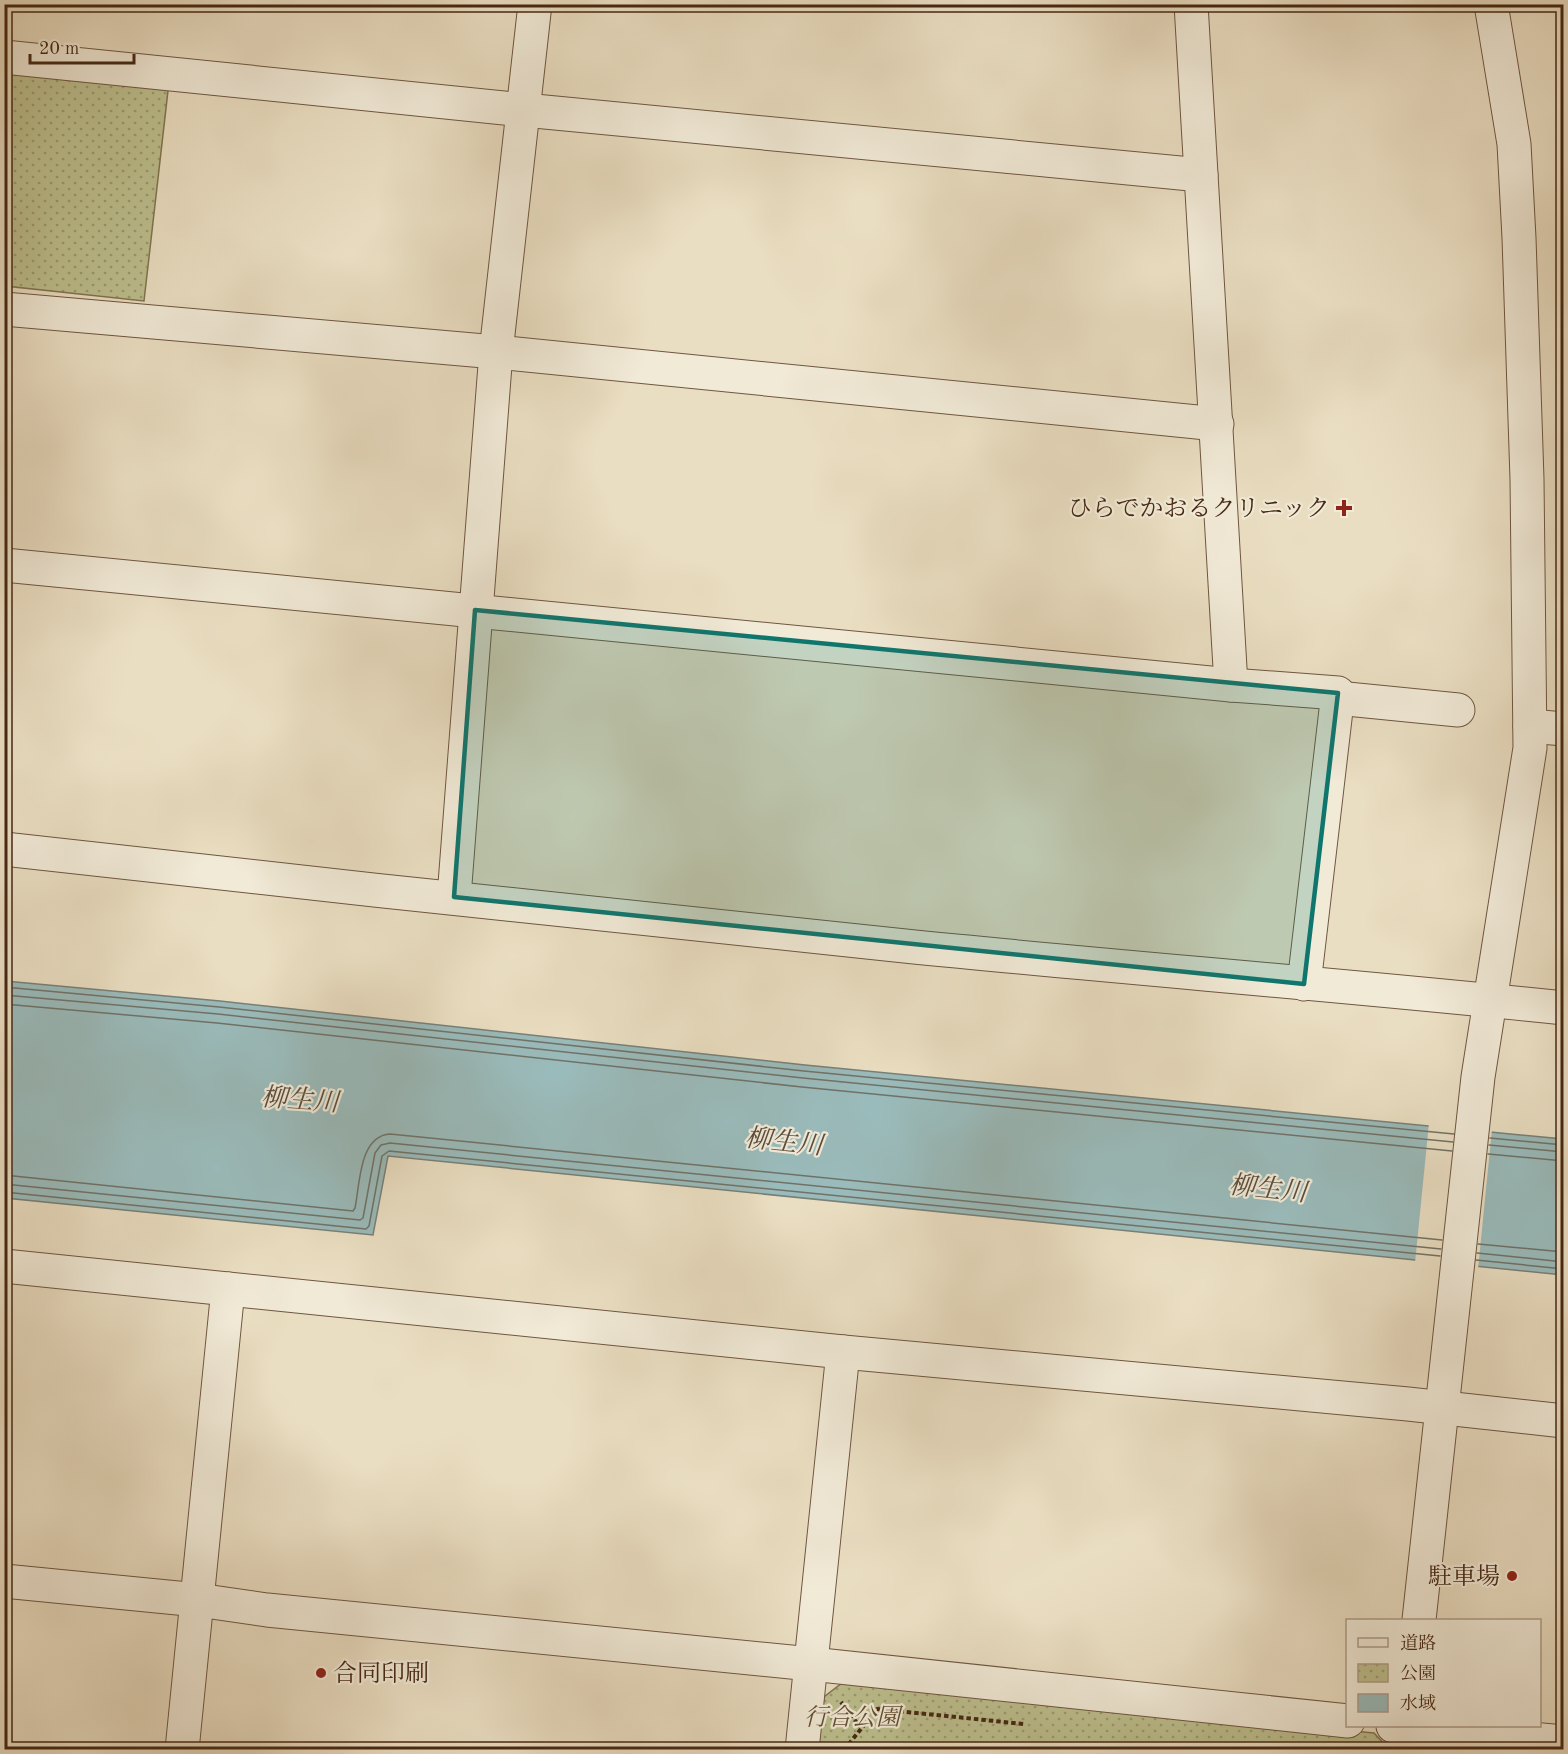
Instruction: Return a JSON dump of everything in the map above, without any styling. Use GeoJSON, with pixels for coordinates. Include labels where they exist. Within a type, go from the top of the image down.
{"type":"FeatureCollection","features":[{"type":"Feature","properties":{"kind":"street"},"geometry":{"type":"LineString","coordinates":[[454,897],[496,352],[535,4]]}},
{"type":"Feature","properties":{"kind":"street"},"geometry":{"type":"LineString","coordinates":[[1191,4],[1232,685]]}},
{"type":"Feature","properties":{"kind":"street"},"geometry":{"type":"LineString","coordinates":[[1419,1619],[1478,1077],[1530,748],[1527,479],[1520,238],[1514,144],[1491,4]]}},
{"type":"Feature","properties":{"kind":"street"},"geometry":{"type":"LineString","coordinates":[[4,57],[1201,175]]}},
{"type":"Feature","properties":{"kind":"street"},"geometry":{"type":"LineString","coordinates":[[4,309],[496,352],[1217,424]]}},
{"type":"Feature","properties":{"kind":"street"},"geometry":{"type":"LineString","coordinates":[[4,565],[1232,685],[1338,693],[1304,984]]}},
{"type":"Feature","properties":{"kind":"street"},"geometry":{"type":"LineString","coordinates":[[1337,698],[1458,710]]}},
{"type":"Feature","properties":{"kind":"street"},"geometry":{"type":"LineString","coordinates":[[1530,726],[1563,729]]}},
{"type":"Feature","properties":{"kind":"street"},"geometry":{"type":"LineString","coordinates":[[4,849],[304,884],[454,897],[894,945],[1563,1008]]}},
{"type":"Feature","properties":{"kind":"street"},"geometry":{"type":"LineString","coordinates":[[4,1266],[843,1352],[1563,1421]]}},
{"type":"Feature","properties":{"kind":"street"},"geometry":{"type":"LineString","coordinates":[[182,1749],[228,1289]]}},
{"type":"Feature","properties":{"kind":"street"},"geometry":{"type":"LineString","coordinates":[[802,1749],[843,1352]]}},
{"type":"Feature","properties":{"kind":"street"},"geometry":{"type":"LineString","coordinates":[[4,1581],[198,1599],[267,1610],[811,1664],[1346,1721]]}},
{"type":"Feature","properties":{"kind":"street"},"geometry":{"type":"LineString","coordinates":[[1403,1732],[1563,1742]]}},
{"type":"Feature","properties":{"kind":"path"},"geometry":{"type":"LineString","coordinates":[[843,1749],[877,1709],[1028,1724]]}},
{"type":"Feature","properties":{"kind":"highlighted area"},"geometry":{"type":"Polygon","coordinates":[[[475,610],[1338,693],[1304,984],[454,897],[475,610]]]}},
{"type":"Feature","properties":{"kind":"green space"},"geometry":{"type":"Polygon","coordinates":[[[5,65],[169,82],[144,301],[5,286],[5,65]]]}},
{"type":"Feature","properties":{"kind":"green space","name":"行合公園"},"geometry":{"type":"Polygon","coordinates":[[[842,1683],[1374,1733],[1389,1749],[816,1750],[820,1700],[842,1683]]]}},
{"type":"Feature","properties":{"kind":"water","name":"柳生川"},"geometry":{"type":"Polygon","coordinates":[[[5,981],[220,1001],[805,1065],[1563,1139],[1563,1275],[388,1156],[373,1235],[5,1198],[5,981]]]}},
{"type":"Feature","properties":{"kind":"pier"},"geometry":{"type":"Polygon","coordinates":[[[1429,1123],[1492,1129],[1478,1269],[1415,1263],[1429,1123]]]}},
{"type":"Feature","properties":{"kind":"place","name":"ひらでかおるクリニック"},"geometry":{"type":"Point","coordinates":[1344,508]}},
{"type":"Feature","properties":{"kind":"place","name":"駐車場"},"geometry":{"type":"Point","coordinates":[1512,1576]}},
{"type":"Feature","properties":{"kind":"place","name":"合同印刷"},"geometry":{"type":"Point","coordinates":[321,1673]}}]}
